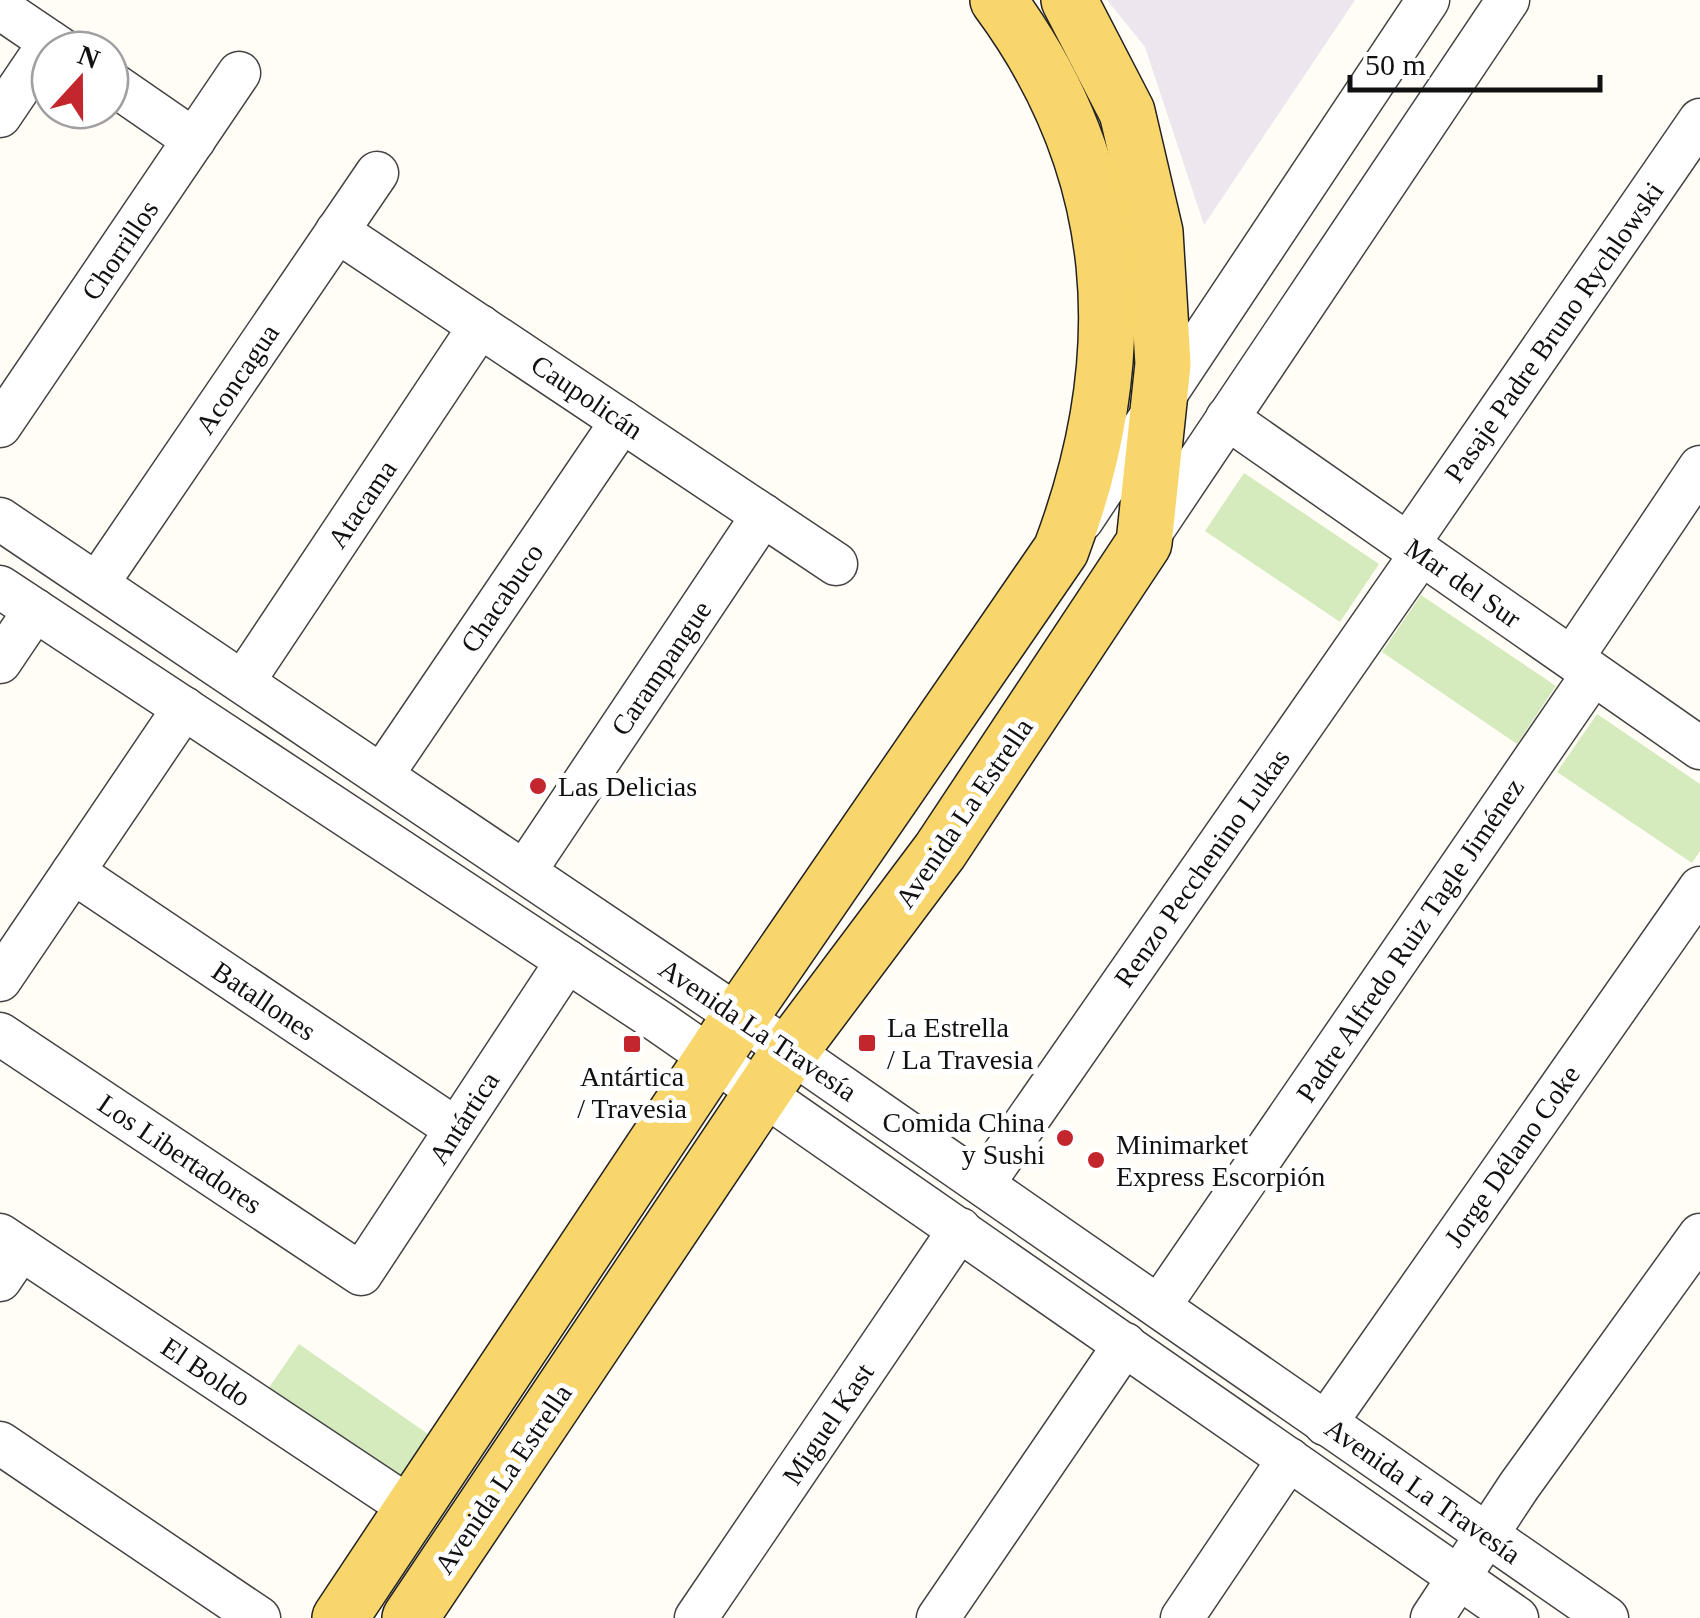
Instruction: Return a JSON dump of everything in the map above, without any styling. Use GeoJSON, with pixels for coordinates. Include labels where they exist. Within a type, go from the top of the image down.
{"type":"FeatureCollection","features":[{"type":"Feature","properties":{"kind":"main road"},"geometry":{"type":"LineString","coordinates":[[340,1618],[726,1037],[1061,550],[1102,410],[1108,314],[1106,267],[1096,215],[1066,120],[998,0]]}},
{"type":"Feature","properties":{"kind":"main road"},"geometry":{"type":"LineString","coordinates":[[1069,0],[1113,79],[1148,189],[1161,278],[1161,402],[1144,543]]}},
{"type":"Feature","properties":{"kind":"main road"},"geometry":{"type":"LineString","coordinates":[[1102,410],[1113,473],[1144,543]]}},
{"type":"Feature","properties":{"kind":"main road","name":"Avenida La Estrella"},"geometry":{"type":"LineString","coordinates":[[410,1618],[776,1072],[940,852],[1144,543]]}},
{"type":"Feature","properties":{"kind":"street"},"geometry":{"type":"LineString","coordinates":[[1061,550],[1428,0]]}},
{"type":"Feature","properties":{"kind":"street","name":"Avenida La Estrella"},"geometry":{"type":"LineString","coordinates":[[1144,543],[1508,0]]}},
{"type":"Feature","properties":{"kind":"street"},"geometry":{"type":"LineString","coordinates":[[0,8],[32,30]]}},
{"type":"Feature","properties":{"kind":"street","name":"Chorrillos"},"geometry":{"type":"LineString","coordinates":[[0,426],[239,74]]}},
{"type":"Feature","properties":{"kind":"street"},"geometry":{"type":"LineString","coordinates":[[0,116],[30,78]]}},
{"type":"Feature","properties":{"kind":"street"},"geometry":{"type":"LineString","coordinates":[[130,96],[194,140]]}},
{"type":"Feature","properties":{"kind":"street","name":"Pasaje Padre Bruno Rychlowski"},"geometry":{"type":"LineString","coordinates":[[1414,549],[1700,120]]}},
{"type":"Feature","properties":{"kind":"street","name":"Aconcagua"},"geometry":{"type":"LineString","coordinates":[[97,584],[377,173]]}},
{"type":"Feature","properties":{"kind":"street","name":"Caupolicán"},"geometry":{"type":"LineString","coordinates":[[338,231],[836,564]]}},
{"type":"Feature","properties":{"kind":"street","name":"Atacama"},"geometry":{"type":"LineString","coordinates":[[243,682],[480,326]]}},
{"type":"Feature","properties":{"kind":"street","name":"Mar del Sur"},"geometry":{"type":"LineString","coordinates":[[1227,418],[1700,748]]}},
{"type":"Feature","properties":{"kind":"street","name":"Chacabuco"},"geometry":{"type":"LineString","coordinates":[[382,776],[622,421]]}},
{"type":"Feature","properties":{"kind":"street","name":"Padre Alfredo Ruiz Tagle Jiménez"},"geometry":{"type":"LineString","coordinates":[[1160,1305],[1582,666],[1700,467]]}},
{"type":"Feature","properties":{"kind":"street","name":"Carampangue"},"geometry":{"type":"LineString","coordinates":[[525,871],[763,516]]}},
{"type":"Feature","properties":{"kind":"street","name":"Avenida La Travesía"},"geometry":{"type":"LineString","coordinates":[[0,519],[525,871],[726,1037],[776,1072],[960,1229],[1516,1618]]}},
{"type":"Feature","properties":{"kind":"street","name":"Renzo Pecchenino Lukas"},"geometry":{"type":"LineString","coordinates":[[983,1184],[1414,549]]}},
{"type":"Feature","properties":{"kind":"street"},"geometry":{"type":"LineString","coordinates":[[0,662],[17,598]]}},
{"type":"Feature","properties":{"kind":"street","name":"Avenida La Travesía"},"geometry":{"type":"LineString","coordinates":[[17,598],[567,961],[726,1037]]}},
{"type":"Feature","properties":{"kind":"street"},"geometry":{"type":"LineString","coordinates":[[0,980],[184,708]]}},
{"type":"Feature","properties":{"kind":"street","name":"Batallones"},"geometry":{"type":"LineString","coordinates":[[72,872],[456,1130]]}},
{"type":"Feature","properties":{"kind":"street","name":"Jorge Délano Coke"},"geometry":{"type":"LineString","coordinates":[[1325,1424],[1700,888]]}},
{"type":"Feature","properties":{"kind":"street","name":"Antártica"},"geometry":{"type":"LineString","coordinates":[[360,1274],[567,961]]}},
{"type":"Feature","properties":{"kind":"street","name":"Los Libertadores"},"geometry":{"type":"LineString","coordinates":[[0,1034],[360,1274]]}},
{"type":"Feature","properties":{"kind":"street","name":"Avenida La Travesía"},"geometry":{"type":"LineString","coordinates":[[776,1072],[983,1184],[1607,1618]]}},
{"type":"Feature","properties":{"kind":"street","name":"Miguel Kast"},"geometry":{"type":"LineString","coordinates":[[696,1618],[960,1229]]}},
{"type":"Feature","properties":{"kind":"street"},"geometry":{"type":"LineString","coordinates":[[1432,1618],[1519,1486],[1700,1235]]}},
{"type":"Feature","properties":{"kind":"street","name":"El Boldo"},"geometry":{"type":"LineString","coordinates":[[7,1255],[412,1509]]}},
{"type":"Feature","properties":{"kind":"street"},"geometry":{"type":"LineString","coordinates":[[938,1618],[1125,1344]]}},
{"type":"Feature","properties":{"kind":"street"},"geometry":{"type":"LineString","coordinates":[[0,1443],[259,1618]]}},
{"type":"Feature","properties":{"kind":"street"},"geometry":{"type":"LineString","coordinates":[[1182,1618],[1290,1459]]}},
{"type":"Feature","properties":{"kind":"shaded area"},"geometry":{"type":"Polygon","coordinates":[[[1107,0],[1355,0],[1204,225],[1145,47],[1107,0]]]}},
{"type":"Feature","properties":{"kind":"green space"},"geometry":{"type":"Polygon","coordinates":[[[1244,473],[1379,564],[1340,622],[1205,531],[1244,473]]]}},
{"type":"Feature","properties":{"kind":"green space"},"geometry":{"type":"Polygon","coordinates":[[[1421,595],[1556,686],[1517,744],[1382,652],[1421,595]]]}},
{"type":"Feature","properties":{"kind":"green space"},"geometry":{"type":"Polygon","coordinates":[[[1597,714],[1700,784],[1700,851],[1692,863],[1557,772],[1597,714]]]}},
{"type":"Feature","properties":{"kind":"green space"},"geometry":{"type":"Polygon","coordinates":[[[299,1344],[438,1441],[407,1486],[268,1389],[299,1344]]]}},
{"type":"Feature","properties":{"kind":"place","name":"Las Delicias"},"geometry":{"type":"Point","coordinates":[538,786]}},
{"type":"Feature","properties":{"kind":"place","name":"La Estrella / La Travesia"},"geometry":{"type":"Point","coordinates":[867,1043]}},
{"type":"Feature","properties":{"kind":"place","name":"Antártica / Travesia"},"geometry":{"type":"Point","coordinates":[632,1044]}},
{"type":"Feature","properties":{"kind":"place","name":"Comida China y Sushi"},"geometry":{"type":"Point","coordinates":[1065,1138]}},
{"type":"Feature","properties":{"kind":"place","name":"Minimarket Express Escorpión"},"geometry":{"type":"Point","coordinates":[1096,1160]}}]}
